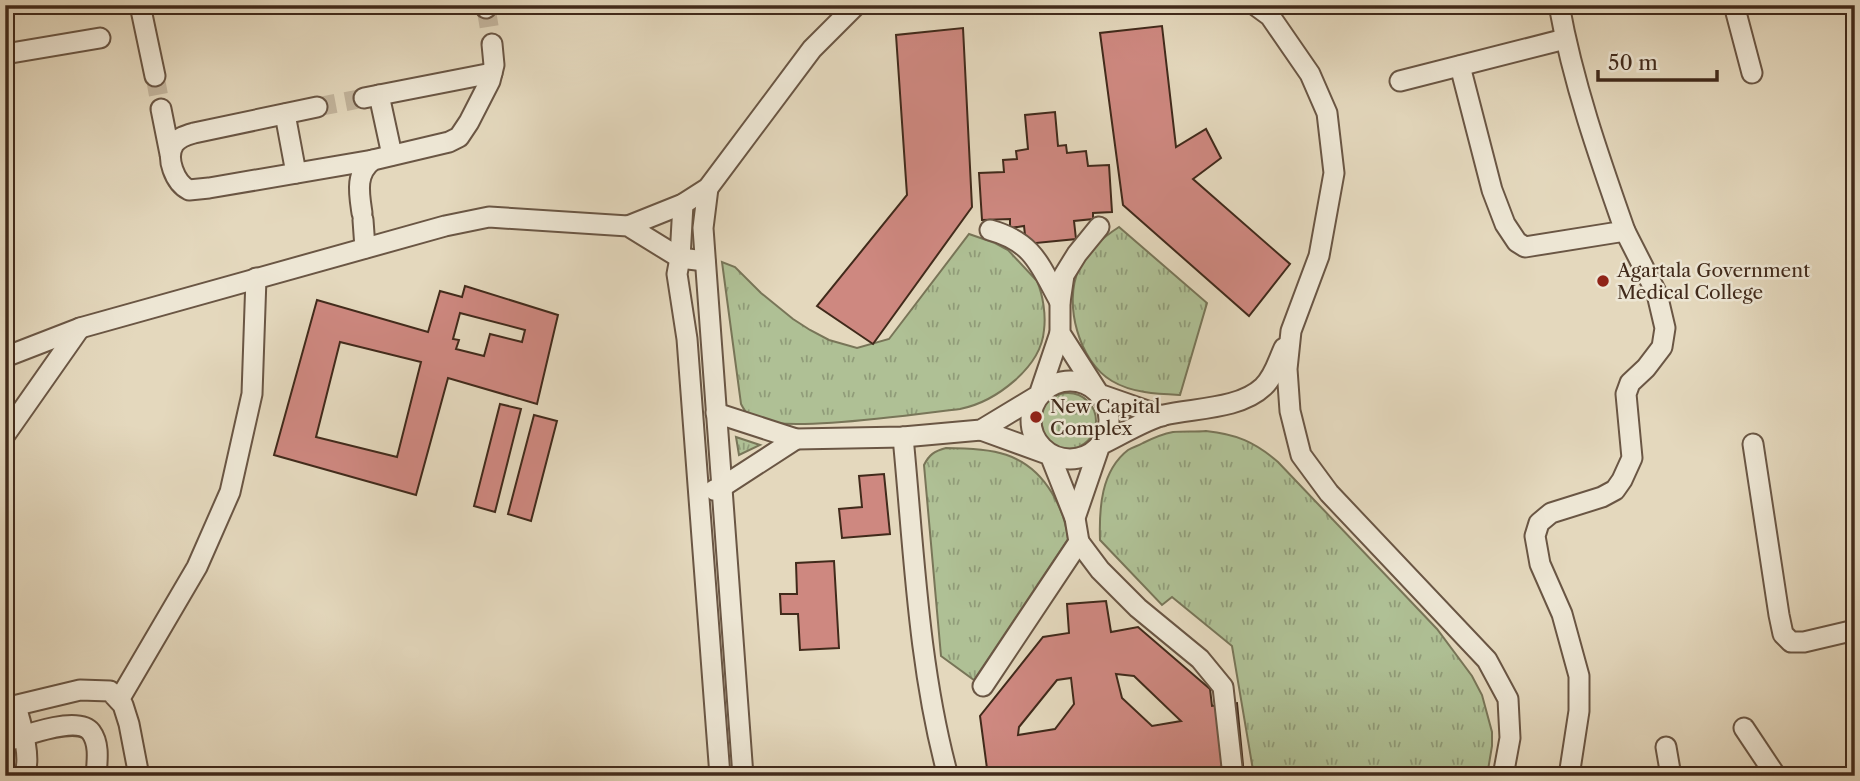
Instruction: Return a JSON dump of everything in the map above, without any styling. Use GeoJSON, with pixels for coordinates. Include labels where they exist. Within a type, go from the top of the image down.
{"type":"FeatureCollection","features":[{"type":"Feature","properties":{"kind":"street"},"geometry":{"type":"LineString","coordinates":[[140,5],[155,76]]}},
{"type":"Feature","properties":{"kind":"street"},"geometry":{"type":"LineString","coordinates":[[5,357],[80,328],[444,226],[489,217],[628,226],[683,204],[708,188],[812,49],[856,5]]}},
{"type":"Feature","properties":{"kind":"street"},"geometry":{"type":"LineString","coordinates":[[981,430],[1063,459],[1077,459],[1162,415],[1209,408],[1251,395],[1264,386],[1274,371],[1319,256],[1334,173],[1327,113],[1310,74],[1270,16],[1255,5]]}},
{"type":"Feature","properties":{"kind":"street"},"geometry":{"type":"LineString","coordinates":[[1559,5],[1584,111],[1625,232],[1657,294],[1665,328],[1661,347],[1646,368],[1630,383],[1626,394],[1632,458],[1622,480],[1615,490],[1602,497],[1551,513],[1539,523],[1535,536],[1540,564],[1562,614],[1579,676],[1579,711],[1569,776]]}},
{"type":"Feature","properties":{"kind":"street"},"geometry":{"type":"LineString","coordinates":[[1734,5],[1752,73]]}},
{"type":"Feature","properties":{"kind":"street"},"geometry":{"type":"LineString","coordinates":[[5,54],[100,38]]}},
{"type":"Feature","properties":{"kind":"street"},"geometry":{"type":"LineString","coordinates":[[1400,81],[1565,39]]}},
{"type":"Feature","properties":{"kind":"street"},"geometry":{"type":"LineString","coordinates":[[161,109],[173,167],[179,182],[189,190],[383,158],[449,142],[458,137],[478,107],[490,81],[494,65],[492,44]]}},
{"type":"Feature","properties":{"kind":"street"},"geometry":{"type":"LineString","coordinates":[[1460,66],[1492,190],[1505,224],[1517,242],[1525,247],[1625,232]]}},
{"type":"Feature","properties":{"kind":"street"},"geometry":{"type":"LineString","coordinates":[[383,158],[372,97],[492,73]]}},
{"type":"Feature","properties":{"kind":"street"},"geometry":{"type":"LineString","coordinates":[[170,154],[173,145],[181,137],[317,107]]}},
{"type":"Feature","properties":{"kind":"street"},"geometry":{"type":"LineString","coordinates":[[285,114],[296,173]]}},
{"type":"Feature","properties":{"kind":"street"},"geometry":{"type":"LineString","coordinates":[[365,248],[359,196],[360,176],[366,165],[383,158]]}},
{"type":"Feature","properties":{"kind":"street"},"geometry":{"type":"LineString","coordinates":[[708,188],[703,228],[743,776]]}},
{"type":"Feature","properties":{"kind":"street"},"geometry":{"type":"LineString","coordinates":[[683,204],[677,274],[687,339],[720,776]]}},
{"type":"Feature","properties":{"kind":"street"},"geometry":{"type":"LineString","coordinates":[[628,226],[680,258],[705,261]]}},
{"type":"Feature","properties":{"kind":"street"},"geometry":{"type":"LineString","coordinates":[[1099,227],[1064,275],[1060,302],[1060,333],[1039,395],[1032,407],[1030,421],[1033,434],[1040,446],[1050,455],[1075,518],[1079,542],[1100,570],[1138,608],[1200,659],[1223,687],[1233,776]]}},
{"type":"Feature","properties":{"kind":"street"},"geometry":{"type":"LineString","coordinates":[[990,230],[1010,236],[1035,256],[1060,302]]}},
{"type":"Feature","properties":{"kind":"street"},"geometry":{"type":"LineString","coordinates":[[118,700],[197,567],[230,492],[252,394],[256,278]]}},
{"type":"Feature","properties":{"kind":"street"},"geometry":{"type":"LineString","coordinates":[[5,435],[80,328]]}},
{"type":"Feature","properties":{"kind":"street"},"geometry":{"type":"LineString","coordinates":[[1291,331],[1287,369],[1290,411],[1301,455],[1329,494],[1487,660],[1508,699],[1510,738],[1503,776]]}},
{"type":"Feature","properties":{"kind":"street"},"geometry":{"type":"LineString","coordinates":[[1060,333],[1106,406],[1109,420],[1107,433],[1100,445],[1075,518]]}},
{"type":"Feature","properties":{"kind":"street"},"geometry":{"type":"LineString","coordinates":[[716,413],[796,439],[903,438],[981,430],[1039,395],[1049,386],[1062,381],[1076,381],[1099,394],[1162,415]]}},
{"type":"Feature","properties":{"kind":"street"},"geometry":{"type":"LineString","coordinates":[[903,438],[924,651],[948,776]]}},
{"type":"Feature","properties":{"kind":"street"},"geometry":{"type":"LineString","coordinates":[[698,497],[722,487],[796,439]]}},
{"type":"Feature","properties":{"kind":"street"},"geometry":{"type":"LineString","coordinates":[[1753,444],[1783,634],[1791,642],[1804,642],[1855,630]]}},
{"type":"Feature","properties":{"kind":"street"},"geometry":{"type":"LineString","coordinates":[[982,687],[1079,542]]}},
{"type":"Feature","properties":{"kind":"street"},"geometry":{"type":"LineString","coordinates":[[18,776],[25,773],[27,767],[14,739],[11,707],[80,690],[110,691],[123,705],[130,724],[139,776]]}},
{"type":"Feature","properties":{"kind":"street"},"geometry":{"type":"LineString","coordinates":[[14,739],[51,729],[85,726],[92,733],[97,745],[96,776]]}},
{"type":"Feature","properties":{"kind":"street"},"geometry":{"type":"LineString","coordinates":[[1744,728],[1776,776]]}},
{"type":"Feature","properties":{"kind":"street"},"geometry":{"type":"LineString","coordinates":[[1666,747],[1671,776]]}},
{"type":"Feature","properties":{"kind":"green space"},"geometry":{"type":"Polygon","coordinates":[[[1119,227],[1207,303],[1180,395],[1136,390],[1112,381],[1100,372],[1091,360],[1077,331],[1073,298],[1079,269],[1096,245],[1119,227]]]}},
{"type":"Feature","properties":{"kind":"green space"},"geometry":{"type":"Polygon","coordinates":[[[969,234],[1008,250],[1037,281],[1039,287],[1045,318],[1041,344],[1035,357],[1014,381],[987,399],[960,409],[851,421],[789,424],[766,422],[747,413],[741,404],[722,262],[735,267],[761,293],[810,330],[829,340],[857,348],[889,339],[969,234]]]}},
{"type":"Feature","properties":{"kind":"green space"},"geometry":{"type":"Polygon","coordinates":[[[1063,393],[1073,393],[1088,401],[1094,410],[1094,432],[1088,441],[1073,449],[1063,449],[1045,437],[1040,426],[1040,416],[1052,398],[1063,393]]]}},
{"type":"Feature","properties":{"kind":"green space"},"geometry":{"type":"Polygon","coordinates":[[[1206,431],[1245,440],[1278,462],[1437,629],[1472,676],[1482,695],[1492,732],[1487,776],[1254,776],[1232,646],[1172,597],[1162,605],[1100,540],[1101,503],[1107,479],[1119,459],[1128,450],[1161,435],[1206,431]]]}},
{"type":"Feature","properties":{"kind":"green space"},"geometry":{"type":"Polygon","coordinates":[[[736,437],[760,445],[739,455],[736,437]]]}},
{"type":"Feature","properties":{"kind":"green space"},"geometry":{"type":"Polygon","coordinates":[[[946,448],[992,451],[1019,460],[1031,468],[1055,499],[1068,539],[974,680],[941,656],[924,465],[932,454],[946,448]]]}},
{"type":"Feature","properties":{"kind":"building"},"geometry":{"type":"Polygon","coordinates":[[[1162,26],[1176,147],[1206,129],[1221,158],[1193,179],[1290,264],[1249,316],[1123,205],[1100,33],[1162,26]]]}},
{"type":"Feature","properties":{"kind":"building"},"geometry":{"type":"Polygon","coordinates":[[[963,28],[972,207],[873,344],[817,306],[907,195],[896,35],[963,28]]]}},
{"type":"Feature","properties":{"kind":"building"},"geometry":{"type":"Polygon","coordinates":[[[1055,112],[1058,146],[1066,145],[1067,153],[1086,151],[1088,166],[1109,165],[1112,212],[1093,213],[1093,219],[1074,221],[1076,239],[1026,244],[1024,226],[1010,228],[1010,219],[982,220],[979,173],[1004,172],[1003,160],[1017,159],[1016,151],[1028,149],[1025,115],[1055,112]]]}},
{"type":"Feature","properties":{"kind":"building"},"geometry":{"type":"Polygon","coordinates":[[[465,286],[558,315],[537,404],[448,378],[416,495],[274,455],[317,300],[428,332],[440,291],[462,297],[465,286]],[[460,313],[453,339],[459,340],[456,349],[484,356],[490,334],[522,342],[525,330],[460,313]],[[340,342],[316,437],[397,457],[421,362],[340,342]]]}},
{"type":"Feature","properties":{"kind":"building"},"geometry":{"type":"Polygon","coordinates":[[[500,404],[521,409],[495,512],[474,506],[500,404]]]}},
{"type":"Feature","properties":{"kind":"building"},"geometry":{"type":"Polygon","coordinates":[[[534,415],[557,421],[531,521],[508,514],[534,415]]]}},
{"type":"Feature","properties":{"kind":"building"},"geometry":{"type":"Polygon","coordinates":[[[884,474],[890,534],[842,538],[839,509],[862,507],[859,476],[884,474]]]}},
{"type":"Feature","properties":{"kind":"building"},"geometry":{"type":"Polygon","coordinates":[[[834,561],[839,648],[800,650],[798,614],[781,614],[780,594],[797,594],[796,563],[834,561]]]}},
{"type":"Feature","properties":{"kind":"building"},"geometry":{"type":"Polygon","coordinates":[[[1106,601],[1111,632],[1138,627],[1210,689],[1212,706],[1237,703],[1243,765],[1220,767],[1221,776],[1163,776],[1161,769],[1151,770],[1151,776],[988,776],[980,716],[1043,637],[1069,633],[1067,604],[1106,601]],[[1116,674],[1122,698],[1152,726],[1181,721],[1134,676],[1116,674]],[[1071,678],[1057,680],[1019,727],[1018,735],[1055,729],[1074,704],[1071,678]]]}},
{"type":"Feature","properties":{"kind":"tunnel"},"geometry":{"type":"LineString","coordinates":[[486,8],[492,44]]}},
{"type":"Feature","properties":{"kind":"tunnel"},"geometry":{"type":"LineString","coordinates":[[155,76],[161,109]]}},
{"type":"Feature","properties":{"kind":"tunnel"},"geometry":{"type":"LineString","coordinates":[[317,107],[364,98]]}},
{"type":"Feature","properties":{"kind":"place","name":"Agartala Government Medical College"},"geometry":{"type":"Point","coordinates":[1603,281]}},
{"type":"Feature","properties":{"kind":"place","name":"New Capital Complex"},"geometry":{"type":"Point","coordinates":[1036,417]}}]}
